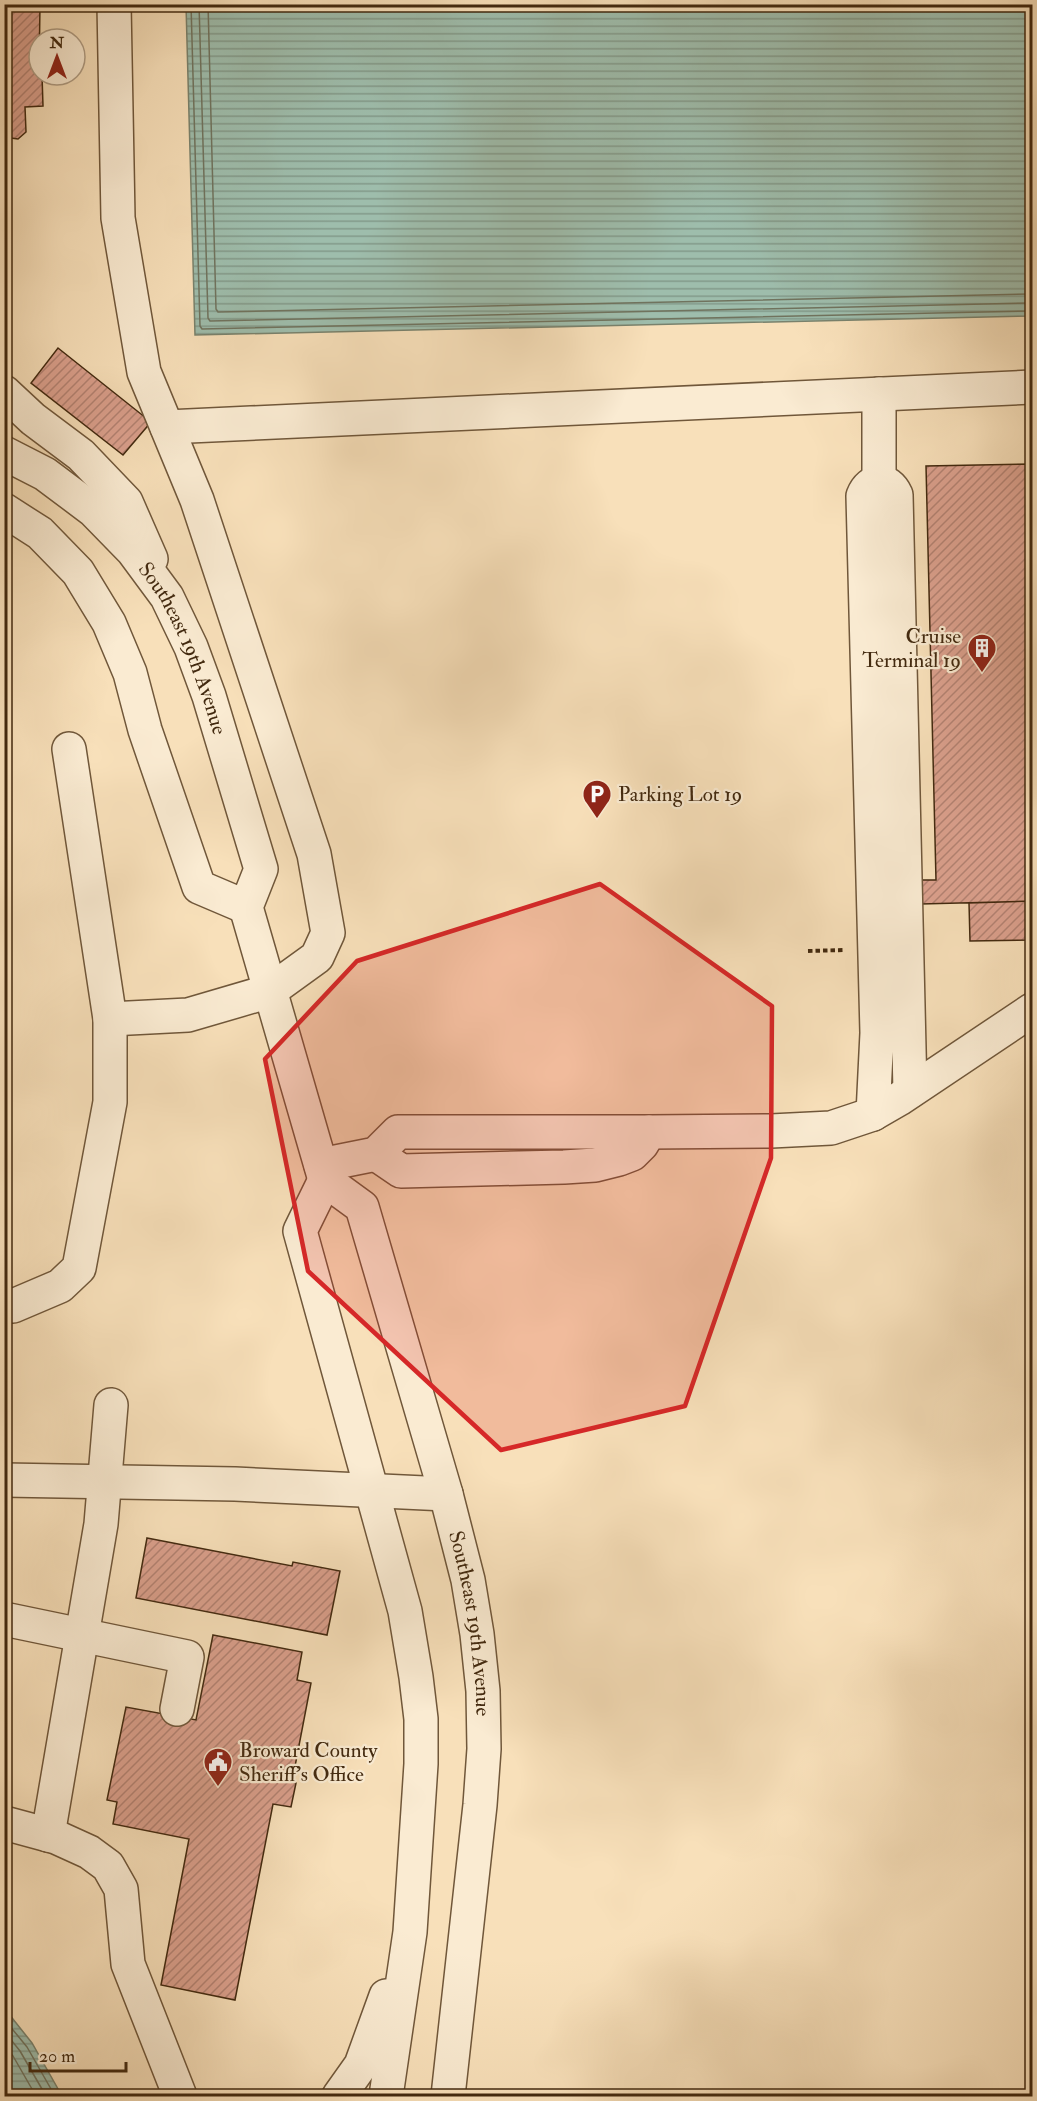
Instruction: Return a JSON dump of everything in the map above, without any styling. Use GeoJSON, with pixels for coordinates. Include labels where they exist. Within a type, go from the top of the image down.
{"type":"FeatureCollection","features":[{"type":"Feature","properties":{"kind":"street"},"geometry":{"type":"LineString","coordinates":[[110,1019],[189,1015],[270,990],[317,957],[328,933],[314,854],[197,500],[144,372],[118,218],[114,4]]}},
{"type":"Feature","properties":{"kind":"street"},"geometry":{"type":"LineString","coordinates":[[167,427],[1032,387]]}},
{"type":"Feature","properties":{"kind":"street"},"geometry":{"type":"LineString","coordinates":[[4,392],[33,419],[81,455],[126,502],[167,597]]}},
{"type":"Feature","properties":{"kind":"street"},"geometry":{"type":"LineString","coordinates":[[873,1114],[877,1033],[871,488],[879,394]]}},
{"type":"Feature","properties":{"kind":"street","name":"Southeast 19th Avenue"},"geometry":{"type":"LineString","coordinates":[[4,453],[45,474],[93,510],[134,551],[167,597],[191,647],[209,696],[261,869],[246,907]]}},
{"type":"Feature","properties":{"kind":"street"},"geometry":{"type":"LineString","coordinates":[[871,488],[887,482],[897,495],[910,1091]]}},
{"type":"Feature","properties":{"kind":"street"},"geometry":{"type":"LineString","coordinates":[[4,510],[40,533],[78,572],[109,623],[130,673],[145,730],[199,887],[246,907],[323,1172],[300,1231],[405,1611],[416,1677],[420,1719],[420,1774],[410,1932],[386,2097]]}},
{"type":"Feature","properties":{"kind":"street"},"geometry":{"type":"LineString","coordinates":[[4,1306],[13,1306],[60,1286],[79,1268],[110,1102],[110,1019],[69,749]]}},
{"type":"Feature","properties":{"kind":"street"},"geometry":{"type":"LineString","coordinates":[[323,1172],[376,1154],[398,1132],[771,1131],[831,1128],[873,1114],[1032,1010]]}},
{"type":"Feature","properties":{"kind":"street","name":"Southeast 19th Avenue"},"geometry":{"type":"LineString","coordinates":[[323,1172],[362,1207],[446,1494],[468,1580],[477,1634],[483,1691],[484,1737],[480,1805],[448,2097]]}},
{"type":"Feature","properties":{"kind":"street"},"geometry":{"type":"LineString","coordinates":[[48,1835],[101,1524],[111,1405]]}},
{"type":"Feature","properties":{"kind":"street"},"geometry":{"type":"LineString","coordinates":[[4,1480],[235,1484],[446,1494]]}},
{"type":"Feature","properties":{"kind":"street"},"geometry":{"type":"LineString","coordinates":[[4,1619],[187,1658],[177,1709]]}},
{"type":"Feature","properties":{"kind":"street"},"geometry":{"type":"LineString","coordinates":[[4,1823],[48,1835],[89,1852],[108,1866],[121,1890],[128,1964],[180,2097]]}},
{"type":"Feature","properties":{"kind":"street"},"geometry":{"type":"LineString","coordinates":[[339,2097],[361,2065],[410,1932]]}},
{"type":"Feature","properties":{"kind":"path"},"geometry":{"type":"LineString","coordinates":[[808,951],[844,950]]}},
{"type":"Feature","properties":{"kind":"highlighted area"},"geometry":{"type":"Polygon","coordinates":[[[600,884],[772,1006],[771,1158],[685,1406],[501,1450],[308,1271],[265,1059],[357,961],[600,884]]]}},
{"type":"Feature","properties":{"kind":"water"},"geometry":{"type":"Polygon","coordinates":[[[186,5],[1032,5],[1032,316],[195,335],[186,5]]]}},
{"type":"Feature","properties":{"kind":"water"},"geometry":{"type":"Polygon","coordinates":[[[5,2009],[32,2043],[62,2096],[5,2096],[5,2009]]]}},
{"type":"Feature","properties":{"kind":"building"},"geometry":{"type":"Polygon","coordinates":[[[4,4],[40,4],[40,27],[27,27],[27,87],[42,87],[43,106],[25,107],[26,132],[18,139],[11,138],[7,132],[4,4]]]}},
{"type":"Feature","properties":{"kind":"building"},"geometry":{"type":"Polygon","coordinates":[[[58,348],[151,422],[123,455],[31,383],[58,348]]]}},
{"type":"Feature","properties":{"kind":"building","name":"Cruise Terminal 19"},"geometry":{"type":"Polygon","coordinates":[[[1032,464],[1032,901],[921,904],[920,880],[936,880],[926,466],[1032,464]]]}},
{"type":"Feature","properties":{"kind":"building"},"geometry":{"type":"Polygon","coordinates":[[[1032,901],[1032,940],[970,941],[969,903],[1032,901]]]}},
{"type":"Feature","properties":{"kind":"building"},"geometry":{"type":"Polygon","coordinates":[[[147,1538],[292,1566],[293,1562],[340,1571],[327,1635],[136,1598],[147,1538]]]}},
{"type":"Feature","properties":{"kind":"building"},"geometry":{"type":"Polygon","coordinates":[[[213,1635],[302,1652],[297,1680],[311,1683],[292,1782],[296,1783],[291,1807],[273,1804],[235,2000],[161,1985],[189,1839],[113,1824],[117,1802],[107,1800],[126,1707],[196,1720],[213,1635]]]}},
{"type":"Feature","properties":{"kind":"place","name":"Cruise Terminal 19"},"geometry":{"type":"Point","coordinates":[982,674]}},
{"type":"Feature","properties":{"kind":"place","name":"Parking Lot 19"},"geometry":{"type":"Point","coordinates":[597,820]}},
{"type":"Feature","properties":{"kind":"place","name":"Broward County Sheriff's Office"},"geometry":{"type":"Point","coordinates":[218,1788]}}]}
